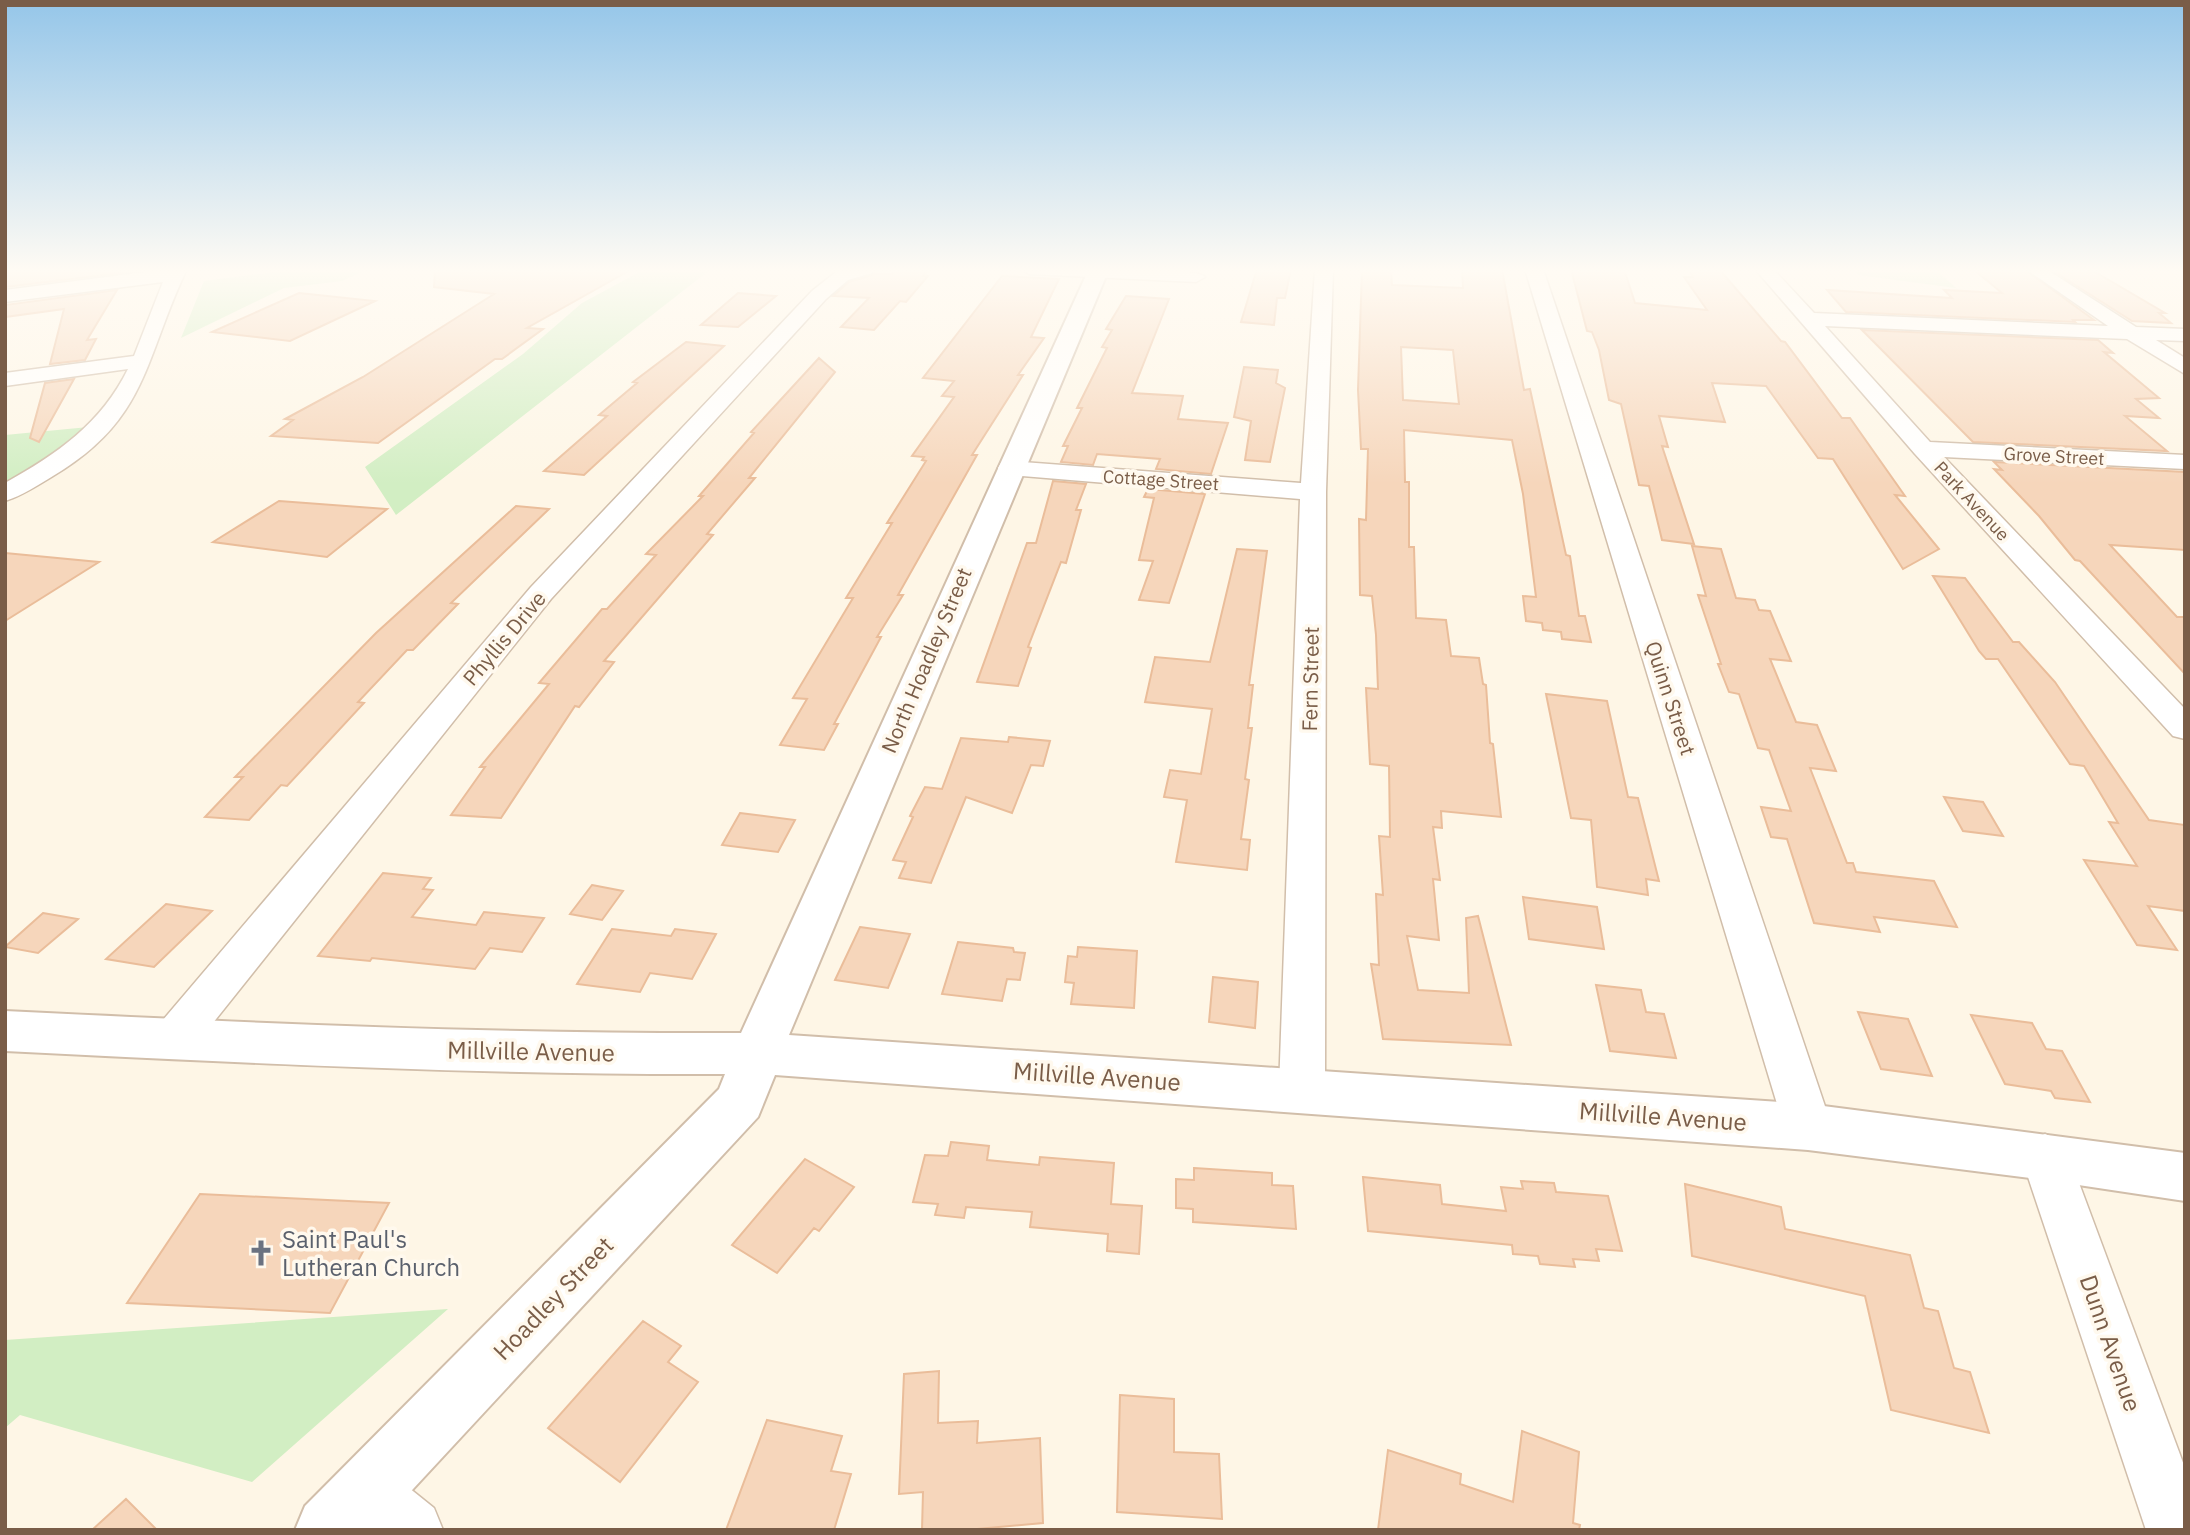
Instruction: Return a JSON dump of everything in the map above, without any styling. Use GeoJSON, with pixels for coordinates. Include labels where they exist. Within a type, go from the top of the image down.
{"type":"FeatureCollection","features":[{"type":"Feature","properties":{"kind":"street"},"geometry":{"type":"LineString","coordinates":[[5,493],[69,458],[111,419],[150,341]]}},
{"type":"Feature","properties":{"kind":"street","name":"Phyllis Drive"},"geometry":{"type":"LineString","coordinates":[[173,1040],[541,593],[776,341]]}},
{"type":"Feature","properties":{"kind":"street","name":"North Hoadley Street"},"geometry":{"type":"LineString","coordinates":[[757,1053],[1067,341]]}},
{"type":"Feature","properties":{"kind":"street","name":"Fern Street"},"geometry":{"type":"LineString","coordinates":[[1302,1089],[1313,492],[1320,341]]}},
{"type":"Feature","properties":{"kind":"street","name":"Quinn Street"},"geometry":{"type":"LineString","coordinates":[[1557,341],[1808,1128]]}},
{"type":"Feature","properties":{"kind":"street","name":"Park Avenue"},"geometry":{"type":"LineString","coordinates":[[1826,341],[1923,449],[2185,729]]}},
{"type":"Feature","properties":{"kind":"street"},"geometry":{"type":"LineString","coordinates":[[2147,341],[2185,368]]}},
{"type":"Feature","properties":{"kind":"street"},"geometry":{"type":"LineString","coordinates":[[5,380],[142,361]]}},
{"type":"Feature","properties":{"kind":"street","name":"Grove Street"},"geometry":{"type":"LineString","coordinates":[[1923,449],[2185,462]]}},
{"type":"Feature","properties":{"kind":"street","name":"Cottage Street"},"geometry":{"type":"LineString","coordinates":[[1010,468],[1313,492]]}},
{"type":"Feature","properties":{"kind":"street","name":"Millville Avenue"},"geometry":{"type":"LineString","coordinates":[[5,1031],[173,1040],[580,1054],[757,1053],[1302,1089],[1808,1128],[2045,1156],[2185,1177]]}},
{"type":"Feature","properties":{"kind":"street","name":"Hoadley Street"},"geometry":{"type":"LineString","coordinates":[[348,1511],[740,1102],[757,1053]]}},
{"type":"Feature","properties":{"kind":"street","name":"Dunn Avenue"},"geometry":{"type":"LineString","coordinates":[[2045,1156],[2177,1530]]}},
{"type":"Feature","properties":{"kind":"street"},"geometry":{"type":"LineString","coordinates":[[348,1511],[412,1530]]}},
{"type":"Feature","properties":{"kind":"green space"},"geometry":{"type":"Polygon","coordinates":[[[538,341],[619,341],[396,515],[365,467],[538,341]]]}},
{"type":"Feature","properties":{"kind":"green space"},"geometry":{"type":"Polygon","coordinates":[[[99,426],[67,466],[5,502],[5,435],[99,426]]]}},
{"type":"Feature","properties":{"kind":"green space"},"geometry":{"type":"Polygon","coordinates":[[[448,1309],[252,1482],[20,1415],[5,1428],[5,1340],[448,1309]]]}},
{"type":"Feature","properties":{"kind":"building"},"geometry":{"type":"Polygon","coordinates":[[[56,341],[95,341],[85,360],[50,364],[56,341]]]}},
{"type":"Feature","properties":{"kind":"building"},"geometry":{"type":"Polygon","coordinates":[[[420,341],[527,341],[502,359],[495,359],[378,443],[271,436],[293,420],[285,419],[363,377],[420,341]]]}},
{"type":"Feature","properties":{"kind":"building"},"geometry":{"type":"Polygon","coordinates":[[[952,341],[1042,341],[1018,375],[1023,375],[972,455],[977,455],[898,595],[903,595],[877,637],[881,637],[834,724],[838,724],[824,750],[780,745],[807,699],[793,698],[853,598],[846,598],[892,523],[887,523],[926,461],[922,460],[924,457],[912,456],[954,397],[942,396],[954,381],[923,378],[952,341]]]}},
{"type":"Feature","properties":{"kind":"building"},"geometry":{"type":"Polygon","coordinates":[[[1106,341],[1153,341],[1132,393],[1183,396],[1178,419],[1228,423],[1211,474],[1156,469],[1160,459],[1097,454],[1093,465],[1061,462],[1068,446],[1063,446],[1082,408],[1077,408],[1107,348],[1102,347],[1106,341]]]}},
{"type":"Feature","properties":{"kind":"building"},"geometry":{"type":"Polygon","coordinates":[[[1360,341],[1515,341],[1524,390],[1530,389],[1566,555],[1570,556],[1579,616],[1585,616],[1591,642],[1562,639],[1561,632],[1543,630],[1542,623],[1526,621],[1523,596],[1536,597],[1523,494],[1512,440],[1404,430],[1405,482],[1409,482],[1409,547],[1414,547],[1416,618],[1446,620],[1451,656],[1479,658],[1483,684],[1486,685],[1490,743],[1493,744],[1501,817],[1441,811],[1442,828],[1433,827],[1440,880],[1433,879],[1439,940],[1407,936],[1418,990],[1469,993],[1466,918],[1478,916],[1511,1045],[1383,1039],[1371,964],[1379,965],[1376,894],[1383,895],[1379,836],[1390,837],[1389,766],[1370,764],[1366,688],[1378,689],[1372,596],[1360,595],[1359,519],[1366,520],[1368,449],[1361,449],[1358,390],[1360,341]],[[1401,347],[1403,400],[1459,404],[1453,350],[1401,347]]]}},
{"type":"Feature","properties":{"kind":"building"},"geometry":{"type":"Polygon","coordinates":[[[1595,341],[1785,342],[1842,418],[1850,418],[1905,496],[1895,495],[1939,549],[1903,569],[1833,459],[1818,458],[1766,386],[1712,383],[1725,422],[1659,416],[1668,447],[1662,446],[1694,544],[1662,540],[1649,486],[1639,485],[1621,404],[1609,400],[1595,341]]]}},
{"type":"Feature","properties":{"kind":"building"},"geometry":{"type":"Polygon","coordinates":[[[1873,341],[2099,341],[2113,353],[2104,352],[2159,398],[2136,399],[2159,418],[2125,416],[2167,451],[1973,442],[1873,341]]]}},
{"type":"Feature","properties":{"kind":"building"},"geometry":{"type":"Polygon","coordinates":[[[686,342],[724,346],[584,475],[544,471],[607,416],[599,415],[637,383],[633,382],[686,342]]]}},
{"type":"Feature","properties":{"kind":"building"},"geometry":{"type":"Polygon","coordinates":[[[819,358],[835,372],[749,478],[755,478],[707,534],[713,535],[604,661],[614,662],[579,707],[575,706],[501,818],[451,815],[485,767],[480,767],[549,684],[539,683],[602,609],[607,609],[656,555],[646,554],[703,496],[699,496],[754,433],[751,432],[819,358]]]}},
{"type":"Feature","properties":{"kind":"building"},"geometry":{"type":"Polygon","coordinates":[[[1244,367],[1278,370],[1276,383],[1285,388],[1270,462],[1245,460],[1251,421],[1234,417],[1244,367]]]}},
{"type":"Feature","properties":{"kind":"building"},"geometry":{"type":"Polygon","coordinates":[[[74,379],[39,442],[30,438],[45,383],[74,379]]]}},
{"type":"Feature","properties":{"kind":"building"},"geometry":{"type":"Polygon","coordinates":[[[1994,462],[2185,472],[2185,550],[2110,545],[2177,617],[2185,617],[2185,674],[2080,561],[2075,560],[2039,516],[1994,469],[2002,470],[1994,462]]]}},
{"type":"Feature","properties":{"kind":"building"},"geometry":{"type":"Polygon","coordinates":[[[1053,481],[1086,484],[1076,510],[1081,510],[1066,563],[1061,562],[1028,647],[1031,648],[1018,686],[977,682],[1027,543],[1036,543],[1053,481]]]}},
{"type":"Feature","properties":{"kind":"building"},"geometry":{"type":"Polygon","coordinates":[[[1148,489],[1205,494],[1169,603],[1139,600],[1153,561],[1139,560],[1154,498],[1144,497],[1148,489]]]}},
{"type":"Feature","properties":{"kind":"building"},"geometry":{"type":"Polygon","coordinates":[[[279,501],[387,509],[327,557],[213,542],[279,501]]]}},
{"type":"Feature","properties":{"kind":"building"},"geometry":{"type":"Polygon","coordinates":[[[516,506],[549,509],[451,603],[458,604],[413,650],[407,650],[358,702],[364,703],[287,786],[281,785],[249,820],[205,817],[243,777],[235,777],[376,633],[516,506]]]}},
{"type":"Feature","properties":{"kind":"building"},"geometry":{"type":"Polygon","coordinates":[[[1692,546],[1721,549],[1736,598],[1755,600],[1759,610],[1770,611],[1791,661],[1770,659],[1796,722],[1817,725],[1836,771],[1810,768],[1847,863],[1853,863],[1856,872],[1934,881],[1957,927],[1874,917],[1880,932],[1814,923],[1787,839],[1771,837],[1761,807],[1791,811],[1769,750],[1758,748],[1739,694],[1729,692],[1718,664],[1721,664],[1698,595],[1706,596],[1692,546]]]}},
{"type":"Feature","properties":{"kind":"building"},"geometry":{"type":"Polygon","coordinates":[[[1237,549],[1267,551],[1249,685],[1253,685],[1248,728],[1252,728],[1245,779],[1249,780],[1241,839],[1250,840],[1247,870],[1176,862],[1187,800],[1164,797],[1170,770],[1201,774],[1212,709],[1145,702],[1155,657],[1210,662],[1237,549]]]}},
{"type":"Feature","properties":{"kind":"building"},"geometry":{"type":"Polygon","coordinates":[[[5,553],[99,562],[5,621],[5,553]]]}},
{"type":"Feature","properties":{"kind":"building"},"geometry":{"type":"Polygon","coordinates":[[[1933,576],[1965,578],[2013,642],[2019,642],[2055,682],[2149,820],[2185,825],[2185,911],[2148,906],[2177,950],[2137,945],[2084,860],[2137,866],[2109,822],[2118,823],[2084,766],[2070,764],[1998,659],[1986,659],[1979,651],[1933,576]]]}},
{"type":"Feature","properties":{"kind":"building"},"geometry":{"type":"Polygon","coordinates":[[[1546,694],[1607,701],[1628,797],[1638,798],[1659,881],[1646,879],[1648,895],[1597,887],[1591,820],[1571,818],[1546,694]]]}},
{"type":"Feature","properties":{"kind":"building"},"geometry":{"type":"Polygon","coordinates":[[[1009,737],[1050,741],[1043,766],[1031,765],[1012,813],[966,797],[931,883],[899,878],[906,862],[893,860],[913,817],[910,816],[925,787],[942,789],[961,738],[1008,742],[1009,737]]]}},
{"type":"Feature","properties":{"kind":"building"},"geometry":{"type":"Polygon","coordinates":[[[1944,797],[1983,802],[2003,836],[1963,831],[1944,797]]]}},
{"type":"Feature","properties":{"kind":"building"},"geometry":{"type":"Polygon","coordinates":[[[740,813],[795,820],[778,852],[722,845],[740,813]]]}},
{"type":"Feature","properties":{"kind":"building"},"geometry":{"type":"Polygon","coordinates":[[[383,873],[431,878],[423,889],[433,890],[412,917],[476,925],[484,912],[544,918],[522,952],[490,948],[475,969],[372,958],[370,961],[318,956],[383,873]]]}},
{"type":"Feature","properties":{"kind":"building"},"geometry":{"type":"Polygon","coordinates":[[[592,885],[623,891],[602,920],[570,914],[592,885]]]}},
{"type":"Feature","properties":{"kind":"building"},"geometry":{"type":"Polygon","coordinates":[[[1523,897],[1597,907],[1604,949],[1529,939],[1523,897]]]}},
{"type":"Feature","properties":{"kind":"building"},"geometry":{"type":"Polygon","coordinates":[[[166,904],[212,911],[154,967],[106,959],[166,904]]]}},
{"type":"Feature","properties":{"kind":"building"},"geometry":{"type":"Polygon","coordinates":[[[43,913],[78,919],[38,953],[5,947],[43,913]]]}},
{"type":"Feature","properties":{"kind":"building"},"geometry":{"type":"Polygon","coordinates":[[[860,927],[910,934],[888,988],[835,980],[860,927]]]}},
{"type":"Feature","properties":{"kind":"building"},"geometry":{"type":"Polygon","coordinates":[[[612,929],[671,936],[675,929],[716,934],[692,979],[650,973],[640,992],[577,984],[612,929]]]}},
{"type":"Feature","properties":{"kind":"building"},"geometry":{"type":"Polygon","coordinates":[[[958,942],[1013,948],[1014,952],[1025,953],[1020,980],[1007,979],[1002,1001],[942,994],[958,942]]]}},
{"type":"Feature","properties":{"kind":"building"},"geometry":{"type":"Polygon","coordinates":[[[1078,947],[1137,951],[1134,1008],[1071,1004],[1074,983],[1065,982],[1068,956],[1077,957],[1078,947]]]}},
{"type":"Feature","properties":{"kind":"building"},"geometry":{"type":"Polygon","coordinates":[[[1213,977],[1258,982],[1255,1028],[1209,1022],[1213,977]]]}},
{"type":"Feature","properties":{"kind":"building"},"geometry":{"type":"Polygon","coordinates":[[[1596,985],[1641,990],[1646,1012],[1664,1014],[1676,1058],[1610,1051],[1596,985]]]}},
{"type":"Feature","properties":{"kind":"building"},"geometry":{"type":"Polygon","coordinates":[[[1858,1012],[1908,1019],[1932,1076],[1881,1069],[1858,1012]]]}},
{"type":"Feature","properties":{"kind":"building"},"geometry":{"type":"Polygon","coordinates":[[[1971,1015],[2032,1023],[2046,1049],[2062,1051],[2090,1102],[2055,1098],[2051,1091],[2005,1084],[1971,1015]]]}},
{"type":"Feature","properties":{"kind":"building"},"geometry":{"type":"Polygon","coordinates":[[[951,1142],[989,1146],[987,1160],[1039,1165],[1040,1157],[1114,1163],[1111,1204],[1142,1206],[1139,1254],[1107,1251],[1108,1234],[1030,1227],[1032,1212],[966,1207],[964,1218],[935,1215],[938,1204],[913,1202],[925,1155],[948,1156],[951,1142]]]}},
{"type":"Feature","properties":{"kind":"building"},"geometry":{"type":"Polygon","coordinates":[[[805,1159],[854,1187],[819,1231],[814,1228],[777,1273],[732,1245],[805,1159]]]}},
{"type":"Feature","properties":{"kind":"building"},"geometry":{"type":"Polygon","coordinates":[[[1194,1168],[1272,1173],[1272,1185],[1293,1186],[1296,1229],[1193,1222],[1193,1209],[1176,1208],[1176,1179],[1194,1180],[1194,1168]]]}},
{"type":"Feature","properties":{"kind":"building"},"geometry":{"type":"Polygon","coordinates":[[[1363,1177],[1440,1185],[1442,1204],[1506,1211],[1501,1187],[1523,1189],[1521,1181],[1554,1183],[1556,1192],[1608,1196],[1622,1251],[1596,1249],[1599,1261],[1573,1259],[1575,1267],[1540,1264],[1538,1256],[1513,1254],[1512,1245],[1368,1231],[1363,1177]]]}},
{"type":"Feature","properties":{"kind":"building"},"geometry":{"type":"Polygon","coordinates":[[[1685,1184],[1781,1207],[1785,1229],[1910,1255],[1924,1308],[1938,1311],[1954,1368],[1970,1372],[1989,1433],[1891,1410],[1865,1296],[1692,1256],[1685,1184]]]}},
{"type":"Feature","properties":{"kind":"building","name":"Saint Paul's Lutheran Church"},"geometry":{"type":"Polygon","coordinates":[[[200,1194],[389,1203],[330,1313],[127,1303],[200,1194]]]}},
{"type":"Feature","properties":{"kind":"building"},"geometry":{"type":"Polygon","coordinates":[[[643,1321],[681,1346],[668,1362],[698,1382],[620,1482],[548,1428],[643,1321]]]}},
{"type":"Feature","properties":{"kind":"building"},"geometry":{"type":"Polygon","coordinates":[[[939,1371],[938,1423],[978,1421],[977,1443],[1040,1438],[1043,1523],[966,1530],[922,1530],[923,1492],[899,1494],[904,1374],[939,1371]]]}},
{"type":"Feature","properties":{"kind":"building"},"geometry":{"type":"Polygon","coordinates":[[[1120,1395],[1174,1399],[1174,1452],[1219,1454],[1222,1519],[1117,1512],[1120,1395]]]}},
{"type":"Feature","properties":{"kind":"building"},"geometry":{"type":"Polygon","coordinates":[[[767,1420],[842,1436],[831,1471],[851,1474],[834,1530],[726,1530],[767,1420]]]}},
{"type":"Feature","properties":{"kind":"building"},"geometry":{"type":"Polygon","coordinates":[[[1522,1431],[1579,1452],[1573,1523],[1580,1525],[1579,1530],[1378,1530],[1388,1450],[1461,1474],[1460,1484],[1513,1502],[1522,1431]]]}},
{"type":"Feature","properties":{"kind":"building"},"geometry":{"type":"Polygon","coordinates":[[[126,1499],[157,1530],[92,1530],[126,1499]]]}},
{"type":"Feature","properties":{"kind":"place","name":"Saint Paul's Lutheran Church"},"geometry":{"type":"Point","coordinates":[261,1253]}}]}
